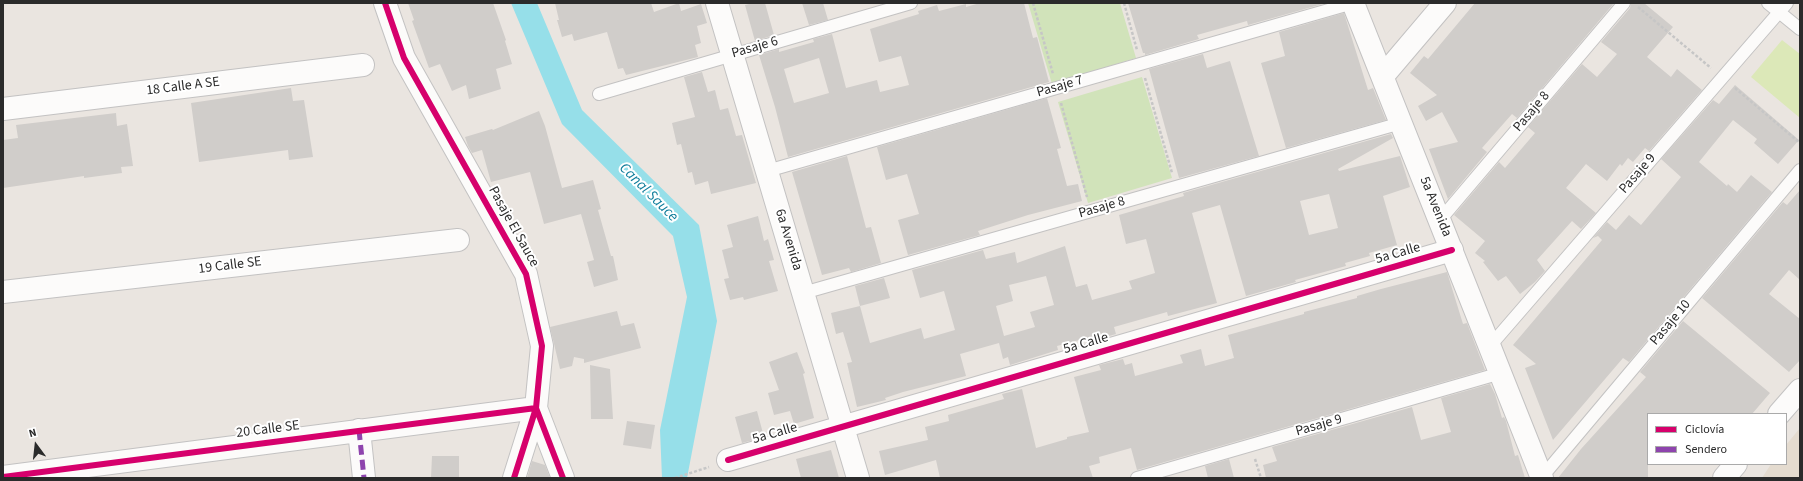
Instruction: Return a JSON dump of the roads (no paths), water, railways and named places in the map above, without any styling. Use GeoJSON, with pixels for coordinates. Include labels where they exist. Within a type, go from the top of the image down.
{"type":"FeatureCollection","features":[{"type":"Feature","properties":{"kind":"street","name":"Pasaje El Sauce"},"geometry":{"type":"LineString","coordinates":[[385,3],[404,58],[526,274],[542,346],[536,408],[563,478]]}},
{"type":"Feature","properties":{"kind":"street","name":"6a Avenida"},"geometry":{"type":"LineString","coordinates":[[717,3],[858,478]]}},
{"type":"Feature","properties":{"kind":"street","name":"5a Avenida"},"geometry":{"type":"LineString","coordinates":[[1353,3],[1542,477]]}},
{"type":"Feature","properties":{"kind":"street"},"geometry":{"type":"LineString","coordinates":[[1382,76],[1445,3]]}},
{"type":"Feature","properties":{"kind":"street","name":"18 Calle A SE"},"geometry":{"type":"LineString","coordinates":[[3,108],[363,65]]}},
{"type":"Feature","properties":{"kind":"street","name":"19 Calle SE"},"geometry":{"type":"LineString","coordinates":[[3,292],[458,240]]}},
{"type":"Feature","properties":{"kind":"street","name":"5a Calle"},"geometry":{"type":"LineString","coordinates":[[728,460],[1452,250]]}},
{"type":"Feature","properties":{"kind":"street"},"geometry":{"type":"LineString","coordinates":[[1780,413],[1800,390]]}},
{"type":"Feature","properties":{"kind":"street","name":"20 Calle SE"},"geometry":{"type":"LineString","coordinates":[[3,477],[536,408]]}},
{"type":"Feature","properties":{"kind":"street"},"geometry":{"type":"LineString","coordinates":[[514,478],[536,408]]}},
{"type":"Feature","properties":{"kind":"street"},"geometry":{"type":"LineString","coordinates":[[359,430],[364,478]]}},
{"type":"Feature","properties":{"kind":"street"},"geometry":{"type":"LineString","coordinates":[[1724,478],[1735,465]]}},
{"type":"Feature","properties":{"kind":"lane","name":"Pasaje 6"},"geometry":{"type":"LineString","coordinates":[[599,94],[911,3]]}},
{"type":"Feature","properties":{"kind":"lane","name":"Pasaje 7"},"geometry":{"type":"LineString","coordinates":[[767,171],[1353,3]]}},
{"type":"Feature","properties":{"kind":"lane","name":"Pasaje 8"},"geometry":{"type":"LineString","coordinates":[[1440,220],[1624,3]]}},
{"type":"Feature","properties":{"kind":"lane"},"geometry":{"type":"LineString","coordinates":[[1768,3],[1783,7],[1800,29]]}},
{"type":"Feature","properties":{"kind":"lane","name":"Pasaje 9"},"geometry":{"type":"LineString","coordinates":[[1490,346],[1783,7]]}},
{"type":"Feature","properties":{"kind":"lane","name":"Pasaje 8"},"geometry":{"type":"LineString","coordinates":[[804,293],[1401,123]]}},
{"type":"Feature","properties":{"kind":"lane","name":"Pasaje 10"},"geometry":{"type":"LineString","coordinates":[[1542,477],[1800,170]]}},
{"type":"Feature","properties":{"kind":"lane","name":"Pasaje 9"},"geometry":{"type":"LineString","coordinates":[[1137,478],[1501,373]]}},
{"type":"Feature","properties":{"kind":"water","name":"Canal Sauce"},"geometry":{"type":"Polygon","coordinates":[[[511,3],[537,3],[582,110],[699,225],[717,321],[687,478],[662,478],[660,430],[687,297],[673,236],[562,124],[511,3]]]}}]}
